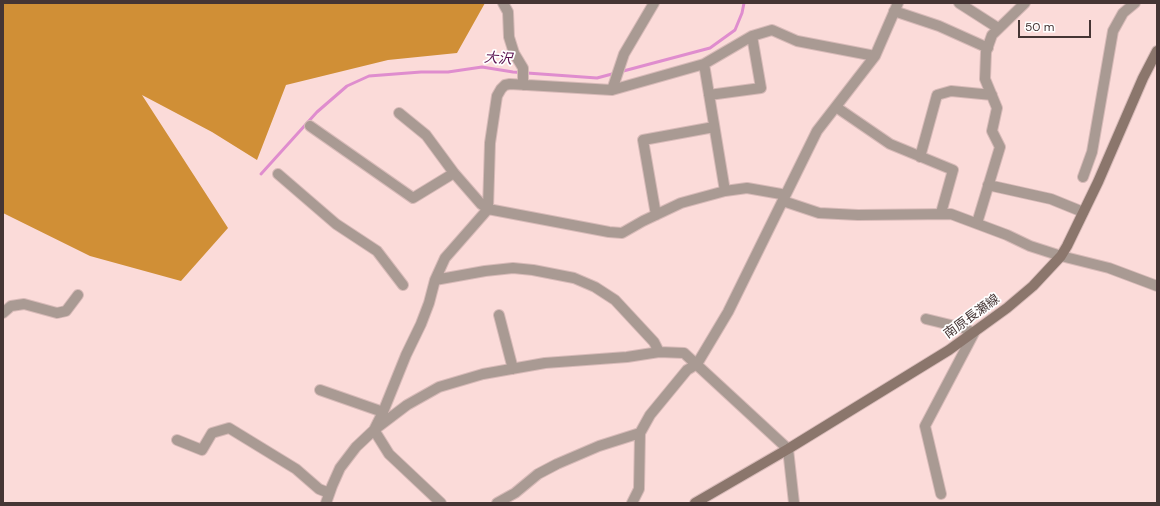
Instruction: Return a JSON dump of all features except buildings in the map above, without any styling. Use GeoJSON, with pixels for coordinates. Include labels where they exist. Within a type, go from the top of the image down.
{"type":"FeatureCollection","features":[{"type":"Feature","properties":{"kind":"main road","name":"南原長瀬線"},"geometry":{"type":"LineString","coordinates":[[694,503],[788,450],[949,350],[1007,308],[1033,286],[1061,256],[1098,182],[1142,78],[1157,51]]}},
{"type":"Feature","properties":{"kind":"street"},"geometry":{"type":"LineString","coordinates":[[503,3],[508,12],[509,37],[514,53],[523,68],[523,85]]}},
{"type":"Feature","properties":{"kind":"street"},"geometry":{"type":"LineString","coordinates":[[612,90],[624,54],[654,3]]}},
{"type":"Feature","properties":{"kind":"street"},"geometry":{"type":"LineString","coordinates":[[959,3],[998,28]]}},
{"type":"Feature","properties":{"kind":"street"},"geometry":{"type":"LineString","coordinates":[[977,223],[1000,147],[992,131],[997,108],[986,79],[988,48],[992,35],[1025,3]]}},
{"type":"Feature","properties":{"kind":"street"},"geometry":{"type":"LineString","coordinates":[[1083,177],[1092,152],[1114,31],[1123,13],[1136,3]]}},
{"type":"Feature","properties":{"kind":"street"},"geometry":{"type":"LineString","coordinates":[[632,503],[639,489],[640,433],[650,415],[687,370],[697,364],[728,312],[817,131],[875,56],[896,7],[988,48]]}},
{"type":"Feature","properties":{"kind":"street"},"geometry":{"type":"LineString","coordinates":[[374,430],[423,317],[435,280],[445,258],[488,209],[490,142],[497,96],[505,85],[612,90],[704,64],[752,36],[772,30],[797,41],[875,56]]}},
{"type":"Feature","properties":{"kind":"street"},"geometry":{"type":"LineString","coordinates":[[709,94],[761,88],[752,36]]}},
{"type":"Feature","properties":{"kind":"street"},"geometry":{"type":"LineString","coordinates":[[704,64],[724,191]]}},
{"type":"Feature","properties":{"kind":"street"},"geometry":{"type":"LineString","coordinates":[[920,157],[937,95],[951,91],[992,95]]}},
{"type":"Feature","properties":{"kind":"street"},"geometry":{"type":"LineString","coordinates":[[836,106],[890,144],[953,170],[941,213]]}},
{"type":"Feature","properties":{"kind":"street"},"geometry":{"type":"LineString","coordinates":[[399,113],[426,135],[454,172],[481,204],[488,209],[609,232],[622,233],[681,203],[724,191],[747,188],[781,194],[784,199],[818,213],[858,215],[951,214],[1007,235],[1030,246],[1061,256],[1109,268],[1157,286]]}},
{"type":"Feature","properties":{"kind":"street"},"geometry":{"type":"LineString","coordinates":[[310,126],[413,198],[454,172]]}},
{"type":"Feature","properties":{"kind":"street"},"geometry":{"type":"LineString","coordinates":[[656,215],[643,140],[714,127]]}},
{"type":"Feature","properties":{"kind":"street"},"geometry":{"type":"LineString","coordinates":[[278,174],[336,224],[377,251],[404,286]]}},
{"type":"Feature","properties":{"kind":"street"},"geometry":{"type":"LineString","coordinates":[[988,185],[1051,199],[1083,212]]}},
{"type":"Feature","properties":{"kind":"street"},"geometry":{"type":"LineString","coordinates":[[435,280],[485,271],[513,268],[533,270],[574,278],[595,287],[615,300],[654,342],[659,352]]}},
{"type":"Feature","properties":{"kind":"street"},"geometry":{"type":"LineString","coordinates":[[3,313],[11,306],[24,304],[57,313],[66,311],[78,295]]}},
{"type":"Feature","properties":{"kind":"street"},"geometry":{"type":"LineString","coordinates":[[499,315],[513,369]]}},
{"type":"Feature","properties":{"kind":"street"},"geometry":{"type":"LineString","coordinates":[[926,319],[963,328],[974,333],[925,426],[941,494]]}},
{"type":"Feature","properties":{"kind":"street"},"geometry":{"type":"LineString","coordinates":[[177,440],[202,450],[212,433],[229,428],[296,470],[319,489],[327,498],[340,468],[356,447],[374,430],[407,405],[439,387],[483,374],[545,363],[627,357],[659,352],[684,353],[788,450],[794,503]]}},
{"type":"Feature","properties":{"kind":"street"},"geometry":{"type":"LineString","coordinates":[[320,390],[383,412]]}},
{"type":"Feature","properties":{"kind":"street"},"geometry":{"type":"LineString","coordinates":[[374,430],[388,454],[441,503]]}},
{"type":"Feature","properties":{"kind":"street"},"geometry":{"type":"LineString","coordinates":[[497,503],[515,493],[538,474],[557,464],[599,446],[640,433]]}},
{"type":"Feature","properties":{"kind":"shaded area"},"geometry":{"type":"Polygon","coordinates":[[[3,3],[485,3],[457,53],[388,60],[286,85],[257,160],[212,132],[142,95],[228,228],[181,281],[90,256],[3,213],[3,3]]]}},
{"type":"Feature","properties":{"kind":"waterway","name":"大沢"},"geometry":{"type":"LineString","coordinates":[[261,174],[317,112],[347,86],[369,76],[421,72],[448,72],[482,67],[513,72],[597,78],[710,48],[735,30],[742,13],[744,3]]}}]}
